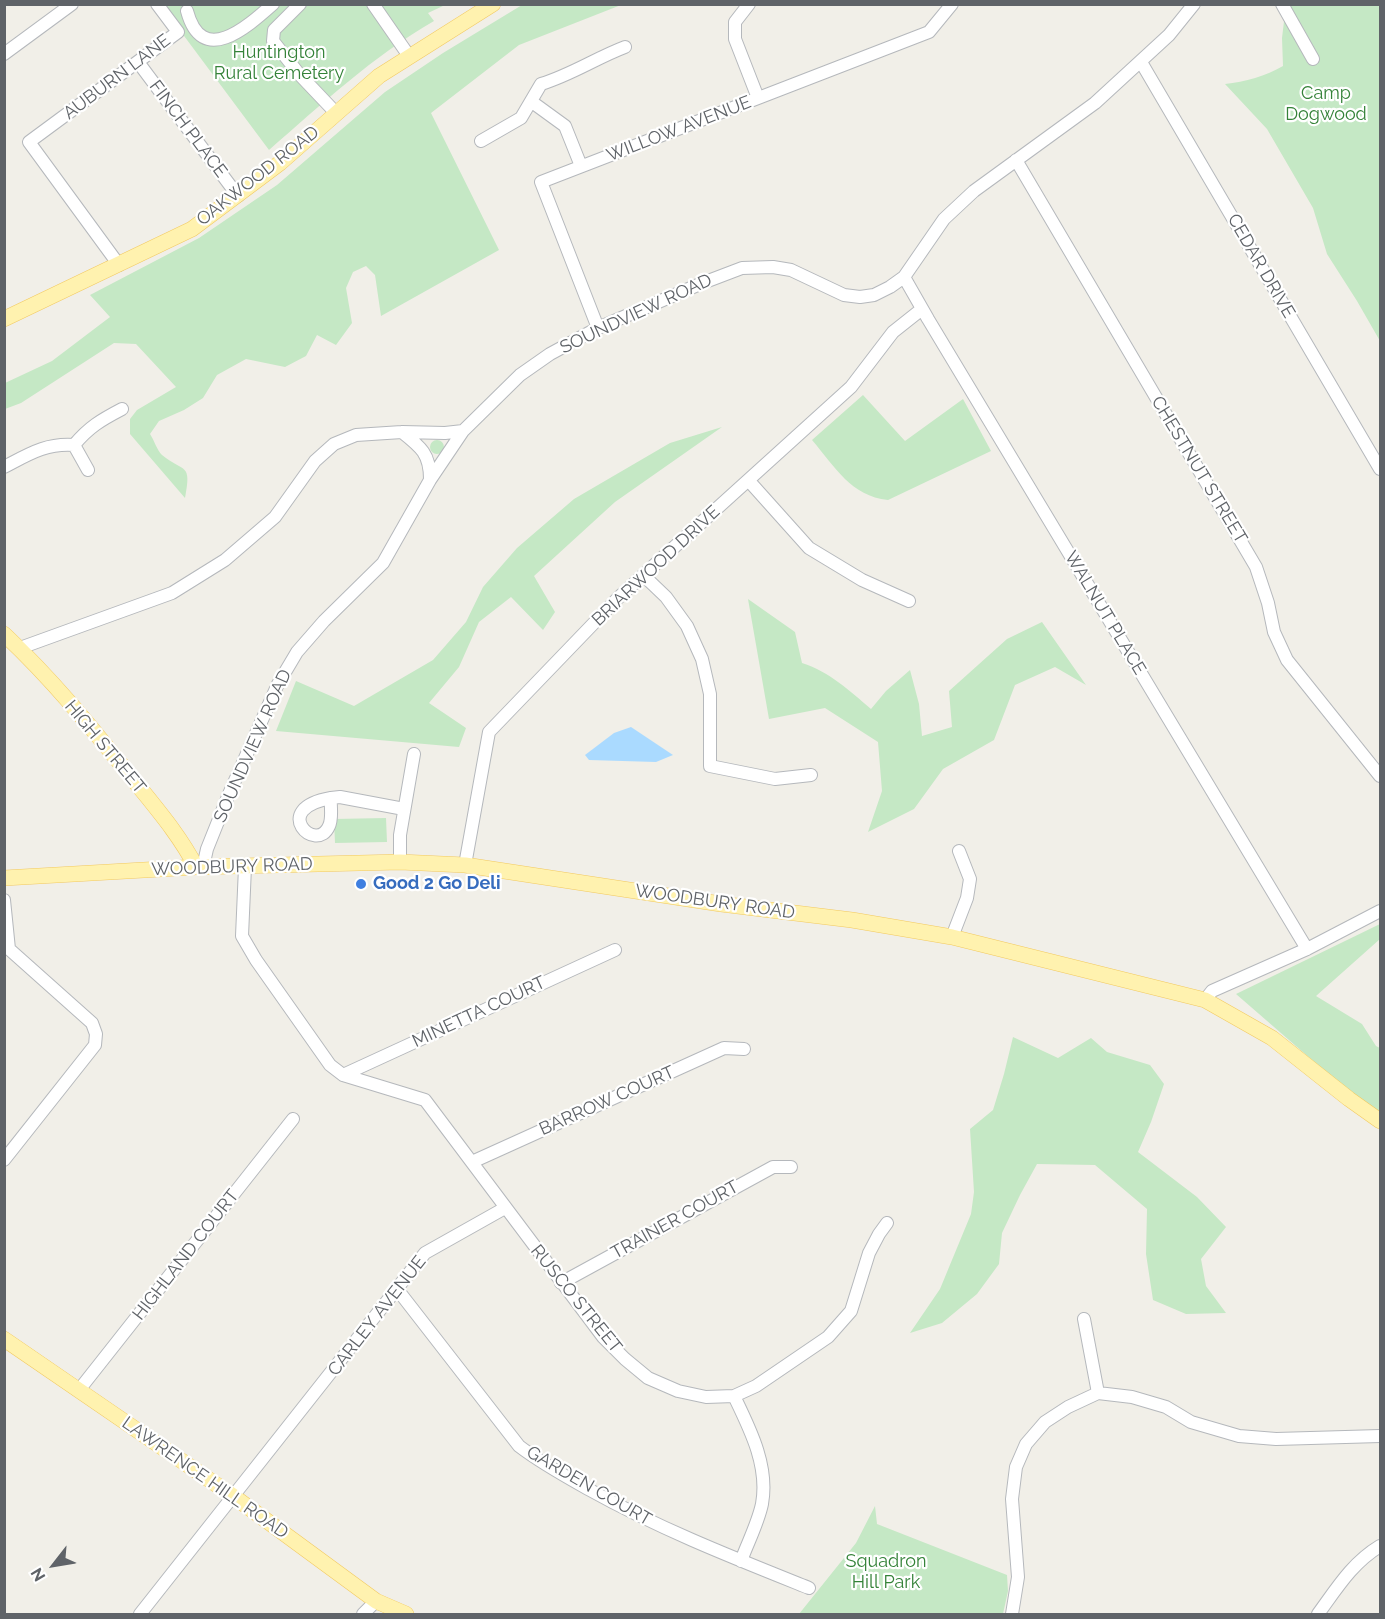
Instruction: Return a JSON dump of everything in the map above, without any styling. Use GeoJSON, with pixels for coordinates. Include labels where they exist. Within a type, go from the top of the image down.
{"type":"FeatureCollection","features":[{"type":"Feature","properties":{"kind":"main road","name":"OAKWOOD ROAD"},"geometry":{"type":"LineString","coordinates":[[4,319],[192,229],[280,163],[379,76],[493,4]]}},
{"type":"Feature","properties":{"kind":"main road","name":"HIGH STREET"},"geometry":{"type":"LineString","coordinates":[[4,634],[20,648],[123,768],[200,867]]}},
{"type":"Feature","properties":{"kind":"main road","name":"WOODBURY ROAD"},"geometry":{"type":"LineString","coordinates":[[4,878],[200,867],[400,862],[465,865],[721,904],[852,920],[952,937],[1205,1000],[1272,1038],[1349,1100],[1380,1121]]}},
{"type":"Feature","properties":{"kind":"main road","name":"LAWRENCE HILL ROAD"},"geometry":{"type":"LineString","coordinates":[[4,1339],[233,1496],[376,1601],[406,1614]]}},
{"type":"Feature","properties":{"kind":"street"},"geometry":{"type":"LineString","coordinates":[[4,54],[72,4]]}},
{"type":"Feature","properties":{"kind":"street","name":"AUBURN LANE"},"geometry":{"type":"LineString","coordinates":[[119,265],[29,142],[178,32],[157,4]]}},
{"type":"Feature","properties":{"kind":"street"},"geometry":{"type":"LineString","coordinates":[[187,6],[194,30],[205,39],[219,40],[248,25],[273,4]]}},
{"type":"Feature","properties":{"kind":"street"},"geometry":{"type":"LineString","coordinates":[[300,4],[274,30],[273,41],[294,68],[336,113]]}},
{"type":"Feature","properties":{"kind":"street"},"geometry":{"type":"LineString","coordinates":[[373,4],[409,56]]}},
{"type":"Feature","properties":{"kind":"street"},"geometry":{"type":"LineString","coordinates":[[749,4],[735,22],[735,39],[758,98]]}},
{"type":"Feature","properties":{"kind":"street","name":"WILLOW AVENUE"},"geometry":{"type":"LineString","coordinates":[[598,328],[541,182],[929,32],[952,4]]}},
{"type":"Feature","properties":{"kind":"street","name":"SOUNDVIEW ROAD"},"geometry":{"type":"LineString","coordinates":[[200,867],[229,794],[283,676],[297,652],[324,621],[383,563],[430,480],[464,431],[520,375],[550,354],[598,328],[742,268],[773,267],[791,270],[844,295],[860,297],[882,291],[904,277],[944,219],[974,191],[1095,103],[1169,35],[1194,4]]}},
{"type":"Feature","properties":{"kind":"street"},"geometry":{"type":"LineString","coordinates":[[1282,4],[1313,59]]}},
{"type":"Feature","properties":{"kind":"street"},"geometry":{"type":"LineString","coordinates":[[481,141],[521,118],[541,84],[560,78],[625,47]]}},
{"type":"Feature","properties":{"kind":"street","name":"FINCH PLACE"},"geometry":{"type":"LineString","coordinates":[[138,62],[238,196]]}},
{"type":"Feature","properties":{"kind":"street","name":"CEDAR DRIVE"},"geometry":{"type":"LineString","coordinates":[[1141,62],[1380,469]]}},
{"type":"Feature","properties":{"kind":"street"},"geometry":{"type":"LineString","coordinates":[[532,102],[565,126],[581,166]]}},
{"type":"Feature","properties":{"kind":"street","name":"CHESTNUT STREET"},"geometry":{"type":"LineString","coordinates":[[1016,160],[1256,567],[1268,603],[1274,632],[1287,660],[1380,776]]}},
{"type":"Feature","properties":{"kind":"street","name":"WALNUT PLACE"},"geometry":{"type":"LineString","coordinates":[[904,277],[1307,949]]}},
{"type":"Feature","properties":{"kind":"street","name":"BRIARWOOD DRIVE"},"geometry":{"type":"LineString","coordinates":[[465,865],[489,732],[643,575],[851,387],[893,332],[922,309]]}},
{"type":"Feature","properties":{"kind":"street"},"geometry":{"type":"LineString","coordinates":[[4,467],[36,451],[57,444],[74,445],[93,425],[122,409]]}},
{"type":"Feature","properties":{"kind":"street"},"geometry":{"type":"LineString","coordinates":[[20,648],[138,607],[186,586],[225,560],[275,517],[315,461],[334,444],[356,435],[402,432],[445,434],[464,431]]}},
{"type":"Feature","properties":{"kind":"street"},"geometry":{"type":"LineString","coordinates":[[402,432],[420,446],[430,463],[430,480]]}},
{"type":"Feature","properties":{"kind":"street"},"geometry":{"type":"LineString","coordinates":[[74,445],[88,470]]}},
{"type":"Feature","properties":{"kind":"street"},"geometry":{"type":"LineString","coordinates":[[749,481],[808,548],[862,580],[909,601]]}},
{"type":"Feature","properties":{"kind":"street"},"geometry":{"type":"LineString","coordinates":[[643,575],[666,597],[687,626],[702,659],[710,694],[710,766],[775,779],[811,775]]}},
{"type":"Feature","properties":{"kind":"street"},"geometry":{"type":"LineString","coordinates":[[400,862],[400,835],[414,754]]}},
{"type":"Feature","properties":{"kind":"street"},"geometry":{"type":"LineString","coordinates":[[331,798],[340,796],[404,809]]}},
{"type":"Feature","properties":{"kind":"street"},"geometry":{"type":"LineString","coordinates":[[952,937],[967,898],[970,879],[959,851]]}},
{"type":"Feature","properties":{"kind":"street"},"geometry":{"type":"LineString","coordinates":[[244,867],[243,936],[256,960],[330,1065],[343,1075],[425,1100],[506,1208]]}},
{"type":"Feature","properties":{"kind":"street"},"geometry":{"type":"LineString","coordinates":[[4,900],[9,949],[80,1011],[92,1023],[96,1034],[95,1046],[4,1160]]}},
{"type":"Feature","properties":{"kind":"street"},"geometry":{"type":"LineString","coordinates":[[1205,1000],[1212,991],[1307,949],[1380,911]]}},
{"type":"Feature","properties":{"kind":"street","name":"MINETTA COURT"},"geometry":{"type":"LineString","coordinates":[[343,1075],[615,950]]}},
{"type":"Feature","properties":{"kind":"street","name":"BARROW COURT"},"geometry":{"type":"LineString","coordinates":[[472,1162],[724,1048],[744,1049]]}},
{"type":"Feature","properties":{"kind":"street","name":"HIGHLAND COURT"},"geometry":{"type":"LineString","coordinates":[[79,1390],[293,1119]]}},
{"type":"Feature","properties":{"kind":"street","name":"TRAINER COURT"},"geometry":{"type":"LineString","coordinates":[[561,1283],[773,1167],[791,1167]]}},
{"type":"Feature","properties":{"kind":"street","name":"RUSCO STREET"},"geometry":{"type":"LineString","coordinates":[[506,1208],[603,1337],[625,1359],[648,1378],[678,1391],[706,1397],[734,1396],[756,1386],[828,1337],[851,1311],[869,1253],[887,1222]]}},
{"type":"Feature","properties":{"kind":"street","name":"CARLEY AVENUE"},"geometry":{"type":"LineString","coordinates":[[140,1614],[425,1253],[506,1208]]}},
{"type":"Feature","properties":{"kind":"street","name":"GARDEN COURT"},"geometry":{"type":"LineString","coordinates":[[397,1289],[519,1446],[541,1462],[629,1512],[709,1549],[809,1588]]}},
{"type":"Feature","properties":{"kind":"street"},"geometry":{"type":"LineString","coordinates":[[1084,1319],[1098,1393]]}},
{"type":"Feature","properties":{"kind":"street"},"geometry":{"type":"LineString","coordinates":[[1012,1614],[1018,1578],[1012,1499],[1016,1467],[1026,1444],[1045,1422],[1068,1407],[1098,1393],[1132,1397],[1166,1407],[1191,1422],[1239,1436],[1276,1439],[1380,1436]]}},
{"type":"Feature","properties":{"kind":"street"},"geometry":{"type":"LineString","coordinates":[[734,1396],[758,1452],[763,1477],[762,1503],[741,1561]]}},
{"type":"Feature","properties":{"kind":"street"},"geometry":{"type":"LineString","coordinates":[[1318,1614],[1347,1573],[1380,1546]]}},
{"type":"Feature","properties":{"kind":"street"},"geometry":{"type":"LineString","coordinates":[[363,1614],[376,1601]]}},
{"type":"Feature","properties":{"kind":"green space","name":"Huntington Rural Cemetery"},"geometry":{"type":"Polygon","coordinates":[[[161,5],[445,5],[428,13],[434,21],[369,65],[269,150],[161,5]]]}},
{"type":"Feature","properties":{"kind":"green space"},"geometry":{"type":"Polygon","coordinates":[[[522,5],[621,5],[519,45],[431,113],[499,250],[381,316],[375,275],[366,266],[353,272],[346,288],[352,323],[336,345],[317,335],[306,356],[285,367],[246,359],[217,375],[203,398],[184,410],[159,421],[150,434],[162,455],[187,473],[185,498],[130,434],[130,419],[137,410],[176,387],[136,344],[114,343],[21,403],[5,409],[5,383],[52,361],[110,317],[90,295],[199,238],[277,185],[385,92],[443,53],[522,5]]]}},
{"type":"Feature","properties":{"kind":"green space","name":"Camp Dogwood"},"geometry":{"type":"Polygon","coordinates":[[[1286,5],[1380,5],[1380,341],[1327,254],[1313,208],[1267,129],[1225,84],[1255,78],[1283,66],[1282,38],[1286,5]]]}},
{"type":"Feature","properties":{"kind":"green space"},"geometry":{"type":"Polygon","coordinates":[[[863,395],[905,441],[963,399],[991,451],[888,500],[864,493],[836,470],[812,440],[863,395]]]}},
{"type":"Feature","properties":{"kind":"green space"},"geometry":{"type":"Polygon","coordinates":[[[722,427],[615,502],[534,576],[555,612],[543,630],[511,597],[479,622],[459,667],[429,703],[466,728],[459,747],[276,731],[296,681],[354,706],[433,660],[466,622],[483,587],[517,548],[574,499],[670,443],[722,427]]]}},
{"type":"Feature","properties":{"kind":"green space"},"geometry":{"type":"Polygon","coordinates":[[[434,440],[440,440],[444,447],[440,454],[434,454],[430,450],[430,444],[434,440]]]}},
{"type":"Feature","properties":{"kind":"green space"},"geometry":{"type":"Polygon","coordinates":[[[748,599],[795,632],[802,663],[831,677],[871,709],[886,691],[910,670],[919,704],[922,736],[952,727],[949,691],[1007,639],[1042,622],[1086,685],[1055,667],[1015,685],[994,740],[943,769],[914,809],[868,832],[882,791],[878,742],[825,708],[769,719],[748,599]]]}},
{"type":"Feature","properties":{"kind":"green space"},"geometry":{"type":"Polygon","coordinates":[[[386,818],[387,842],[335,843],[334,819],[386,818]]]}},
{"type":"Feature","properties":{"kind":"green space"},"geometry":{"type":"Polygon","coordinates":[[[1380,924],[1380,939],[1316,996],[1362,1024],[1376,1046],[1380,1048],[1380,1119],[1236,994],[1380,924]]]}},
{"type":"Feature","properties":{"kind":"green space"},"geometry":{"type":"Polygon","coordinates":[[[1013,1037],[1058,1058],[1091,1038],[1107,1052],[1150,1065],[1164,1084],[1138,1152],[1197,1197],[1226,1227],[1201,1259],[1206,1286],[1226,1313],[1186,1314],[1153,1300],[1146,1254],[1147,1209],[1095,1165],[1037,1164],[1002,1233],[999,1264],[977,1294],[942,1323],[910,1333],[940,1289],[971,1214],[974,1192],[970,1129],[993,1110],[1013,1037]]]}},
{"type":"Feature","properties":{"kind":"green space","name":"Squadron Hill Park"},"geometry":{"type":"Polygon","coordinates":[[[875,1506],[877,1524],[1007,1575],[1008,1591],[1003,1614],[799,1614],[856,1543],[875,1506]]]}},
{"type":"Feature","properties":{"kind":"water"},"geometry":{"type":"Polygon","coordinates":[[[631,727],[673,755],[656,762],[589,760],[585,755],[614,733],[631,727]]]}},
{"type":"Feature","properties":{"kind":"place","name":"Good 2 Go Deli"},"geometry":{"type":"Point","coordinates":[361,884]}}]}
